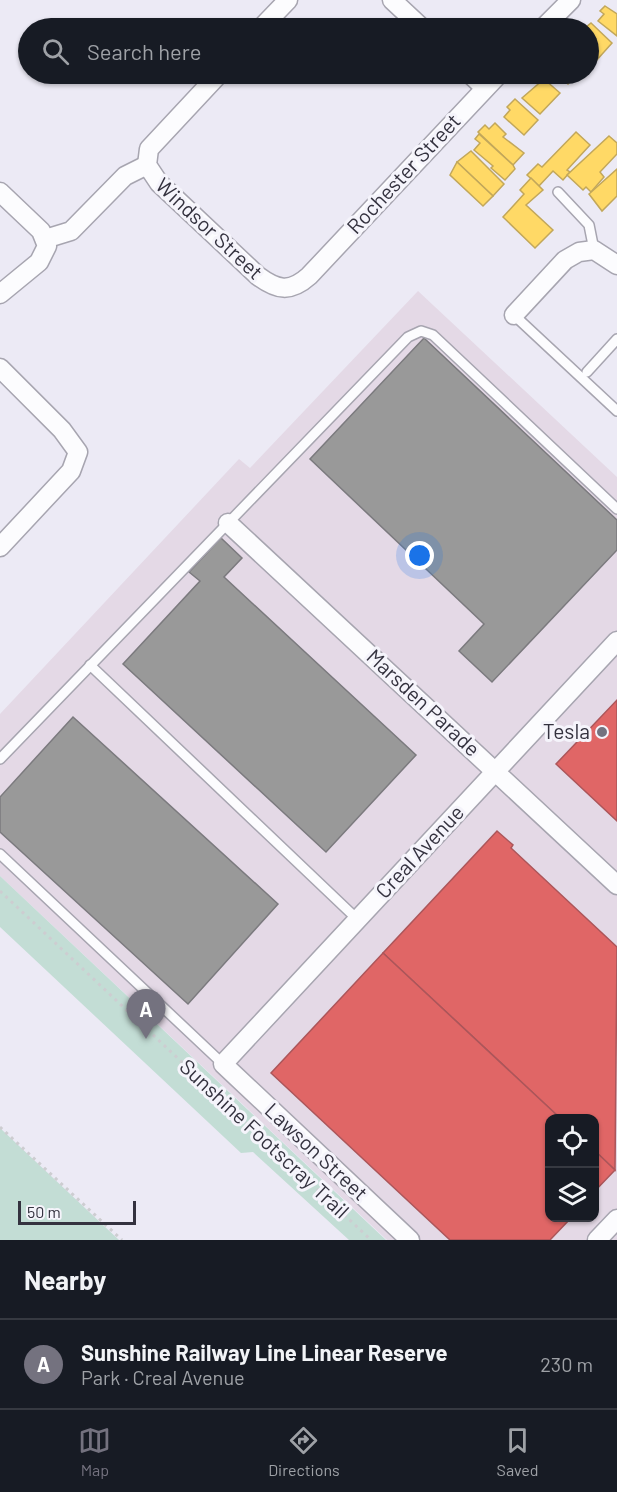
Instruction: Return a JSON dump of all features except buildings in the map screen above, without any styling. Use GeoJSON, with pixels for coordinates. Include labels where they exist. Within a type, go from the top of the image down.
{"type":"FeatureCollection","features":[{"type":"Feature","properties":{"kind":"street"},"geometry":{"type":"LineString","coordinates":[[271,18],[288,0]]}},
{"type":"Feature","properties":{"kind":"street"},"geometry":{"type":"LineString","coordinates":[[392,0],[411,18]]}},
{"type":"Feature","properties":{"kind":"street"},"geometry":{"type":"LineString","coordinates":[[553,18],[571,0]]}},
{"type":"Feature","properties":{"kind":"street"},"geometry":{"type":"LineString","coordinates":[[45,239],[71,231],[125,176],[147,165],[149,149],[210,84]]}},
{"type":"Feature","properties":{"kind":"street"},"geometry":{"type":"LineString","coordinates":[[481,84],[485,88]]}},
{"type":"Feature","properties":{"kind":"street","name":"Rochester Street"},"geometry":{"type":"LineString","coordinates":[[309,276],[489,84]]}},
{"type":"Feature","properties":{"kind":"street","name":"Windsor Street"},"geometry":{"type":"LineString","coordinates":[[147,165],[159,183],[272,286],[292,288],[309,276]]}},
{"type":"Feature","properties":{"kind":"street"},"geometry":{"type":"LineString","coordinates":[[0,192],[34,223],[45,239],[45,253],[39,262],[0,294]]}},
{"type":"Feature","properties":{"kind":"street"},"geometry":{"type":"LineString","coordinates":[[514,315],[565,260],[579,252],[594,250],[617,266]]}},
{"type":"Feature","properties":{"kind":"street"},"geometry":{"type":"LineString","coordinates":[[0,368],[62,430],[78,452],[71,471],[0,547]]}},
{"type":"Feature","properties":{"kind":"street","name":"Marsden Parade"},"geometry":{"type":"LineString","coordinates":[[228,523],[617,885]]}},
{"type":"Feature","properties":{"kind":"street","name":"Creal Avenue"},"geometry":{"type":"LineString","coordinates":[[223,1064],[617,641]]}},
{"type":"Feature","properties":{"kind":"street","name":"Lawson Street"},"geometry":{"type":"LineString","coordinates":[[223,1064],[410,1240]]}},
{"type":"Feature","properties":{"kind":"street"},"geometry":{"type":"LineString","coordinates":[[597,1240],[617,1219]]}},
{"type":"Feature","properties":{"kind":"lane"},"geometry":{"type":"LineString","coordinates":[[558,192],[590,225],[594,250]]}},
{"type":"Feature","properties":{"kind":"lane"},"geometry":{"type":"LineString","coordinates":[[514,315],[617,411]]}},
{"type":"Feature","properties":{"kind":"lane"},"geometry":{"type":"LineString","coordinates":[[0,759],[408,337],[421,330],[433,335],[617,509]]}},
{"type":"Feature","properties":{"kind":"lane"},"geometry":{"type":"LineString","coordinates":[[587,372],[617,339]]}},
{"type":"Feature","properties":{"kind":"lane"},"geometry":{"type":"LineString","coordinates":[[90,665],[357,919]]}},
{"type":"Feature","properties":{"kind":"lane"},"geometry":{"type":"LineString","coordinates":[[0,854],[223,1064]]}},
{"type":"Feature","properties":{"kind":"path","name":"Sunshine Footscray Trail"},"geometry":{"type":"LineString","coordinates":[[0,891],[371,1240]]}},
{"type":"Feature","properties":{"kind":"path"},"geometry":{"type":"LineString","coordinates":[[0,1127],[122,1240]]}},
{"type":"Feature","properties":{"kind":"shaded area"},"geometry":{"type":"Polygon","coordinates":[[[418,291],[617,477],[617,1240],[387,1240],[0,876],[0,714],[239,459],[250,468],[418,291]]]}},
{"type":"Feature","properties":{"kind":"green space"},"geometry":{"type":"Polygon","coordinates":[[[0,876],[386,1240],[349,1240],[253,1152],[241,1153],[0,927],[0,876]]]}},
{"type":"Feature","properties":{"kind":"green space"},"geometry":{"type":"Polygon","coordinates":[[[0,1128],[119,1240],[0,1240],[0,1128]]]}},
{"type":"Feature","properties":{"kind":"place","name":"Tesla"},"geometry":{"type":"Point","coordinates":[602,732]}},
{"type":"Feature","properties":{"kind":"place","name":"Sunshine Railway Line Linear Reserve"},"geometry":{"type":"Point","coordinates":[146,1039]}}]}
